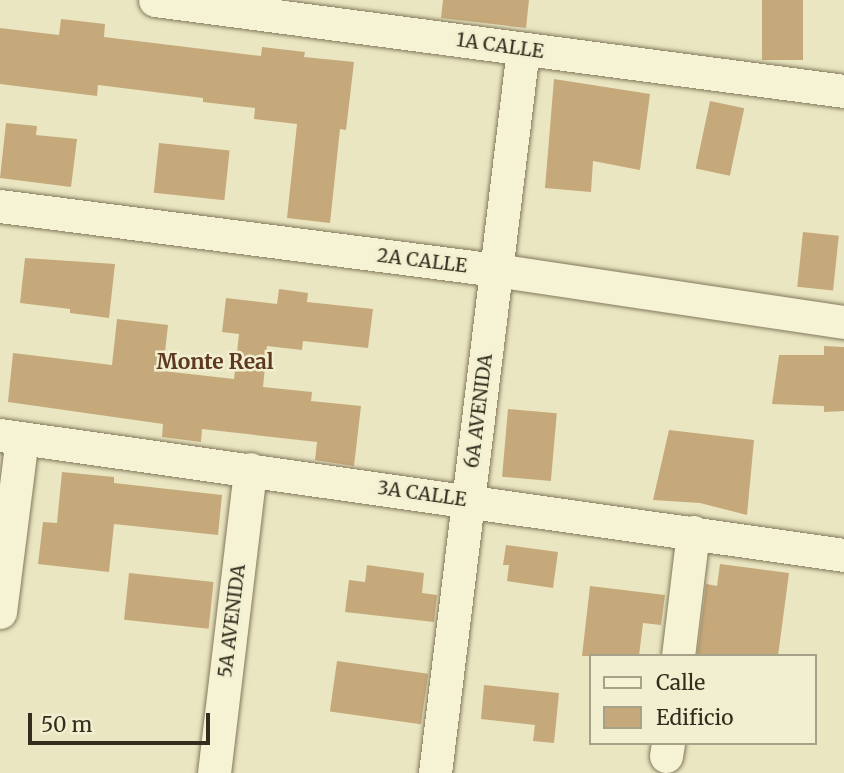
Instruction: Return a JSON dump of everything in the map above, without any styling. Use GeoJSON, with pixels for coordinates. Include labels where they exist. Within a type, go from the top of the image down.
{"type":"FeatureCollection","features":[{"type":"Feature","properties":{"kind":"street","name":"1A CALLE"},"geometry":{"type":"LineString","coordinates":[[155,0],[844,91]]}},
{"type":"Feature","properties":{"kind":"street","name":"6A AVENIDA"},"geometry":{"type":"LineString","coordinates":[[435,773],[523,49]]}},
{"type":"Feature","properties":{"kind":"street","name":"2A CALLE"},"geometry":{"type":"LineString","coordinates":[[0,206],[496,271],[844,322]]}},
{"type":"Feature","properties":{"kind":"street","name":"3A CALLE"},"geometry":{"type":"LineString","coordinates":[[11,437],[844,555]]}},
{"type":"Feature","properties":{"kind":"street"},"geometry":{"type":"LineString","coordinates":[[0,612],[11,437]]}},
{"type":"Feature","properties":{"kind":"street","name":"5A AVENIDA"},"geometry":{"type":"LineString","coordinates":[[214,773],[250,469]]}},
{"type":"Feature","properties":{"kind":"street"},"geometry":{"type":"LineString","coordinates":[[678,654],[693,532]]}},
{"type":"Feature","properties":{"kind":"building"},"geometry":{"type":"Polygon","coordinates":[[[443,0],[529,0],[526,28],[441,18],[443,0]]]}},
{"type":"Feature","properties":{"kind":"building"},"geometry":{"type":"Polygon","coordinates":[[[762,0],[803,0],[803,60],[762,60],[762,0]]]}},
{"type":"Feature","properties":{"kind":"building"},"geometry":{"type":"Polygon","coordinates":[[[61,19],[105,24],[104,37],[261,56],[262,47],[305,52],[304,57],[354,62],[346,130],[340,129],[330,223],[287,218],[297,124],[254,119],[255,108],[203,102],[203,98],[98,85],[97,96],[0,84],[0,28],[59,35],[61,19]]]}},
{"type":"Feature","properties":{"kind":"building"},"geometry":{"type":"Polygon","coordinates":[[[554,79],[650,94],[640,170],[593,161],[591,192],[545,188],[554,79]]]}},
{"type":"Feature","properties":{"kind":"building"},"geometry":{"type":"Polygon","coordinates":[[[710,101],[744,108],[730,176],[696,168],[710,101]]]}},
{"type":"Feature","properties":{"kind":"building"},"geometry":{"type":"Polygon","coordinates":[[[6,123],[37,126],[36,135],[77,139],[71,187],[0,178],[6,123]]]}},
{"type":"Feature","properties":{"kind":"building"},"geometry":{"type":"Polygon","coordinates":[[[159,143],[230,150],[224,200],[154,193],[159,143]]]}},
{"type":"Feature","properties":{"kind":"building"},"geometry":{"type":"Polygon","coordinates":[[[803,232],[839,236],[833,290],[797,287],[803,232]]]}},
{"type":"Feature","properties":{"kind":"building"},"geometry":{"type":"Polygon","coordinates":[[[25,258],[115,264],[109,318],[70,313],[70,309],[20,303],[25,258]]]}},
{"type":"Feature","properties":{"kind":"building"},"geometry":{"type":"Polygon","coordinates":[[[279,289],[308,293],[307,302],[373,309],[368,348],[303,341],[302,350],[267,346],[263,387],[312,392],[311,401],[361,406],[354,466],[315,460],[317,442],[202,429],[201,442],[162,437],[163,424],[8,402],[13,353],[112,365],[117,319],[168,325],[163,371],[234,379],[239,334],[222,332],[226,298],[277,304],[279,289]]]}},
{"type":"Feature","properties":{"kind":"building"},"geometry":{"type":"Polygon","coordinates":[[[824,346],[844,347],[844,411],[824,412],[824,406],[772,404],[779,355],[824,355],[824,346]]]}},
{"type":"Feature","properties":{"kind":"building"},"geometry":{"type":"Polygon","coordinates":[[[508,409],[557,413],[551,481],[502,477],[508,409]]]}},
{"type":"Feature","properties":{"kind":"building"},"geometry":{"type":"Polygon","coordinates":[[[669,430],[754,440],[747,515],[700,503],[653,500],[669,430]]]}},
{"type":"Feature","properties":{"kind":"building"},"geometry":{"type":"Polygon","coordinates":[[[62,472],[114,477],[114,483],[222,495],[218,535],[114,524],[109,572],[38,564],[43,522],[57,523],[62,472]]]}},
{"type":"Feature","properties":{"kind":"building"},"geometry":{"type":"Polygon","coordinates":[[[506,545],[558,552],[553,588],[507,581],[509,565],[503,565],[506,545]]]}},
{"type":"Feature","properties":{"kind":"building"},"geometry":{"type":"Polygon","coordinates":[[[720,564],[789,573],[778,654],[697,654],[706,584],[717,586],[720,564]]]}},
{"type":"Feature","properties":{"kind":"building"},"geometry":{"type":"Polygon","coordinates":[[[367,565],[424,573],[422,593],[437,595],[434,622],[345,612],[349,580],[365,582],[367,565]]]}},
{"type":"Feature","properties":{"kind":"building"},"geometry":{"type":"Polygon","coordinates":[[[129,573],[214,582],[209,629],[124,620],[129,573]]]}},
{"type":"Feature","properties":{"kind":"building"},"geometry":{"type":"Polygon","coordinates":[[[590,586],[665,595],[661,625],[643,623],[639,654],[582,656],[590,586]]]}},
{"type":"Feature","properties":{"kind":"building"},"geometry":{"type":"Polygon","coordinates":[[[337,661],[428,674],[421,724],[330,712],[337,661]]]}},
{"type":"Feature","properties":{"kind":"building"},"geometry":{"type":"Polygon","coordinates":[[[484,685],[559,693],[554,743],[533,741],[535,725],[481,719],[484,685]]]}},
{"type":"Feature","properties":{"kind":"district","name":"Monte Real"},"geometry":{"type":"Point","coordinates":[215,362]}}]}
